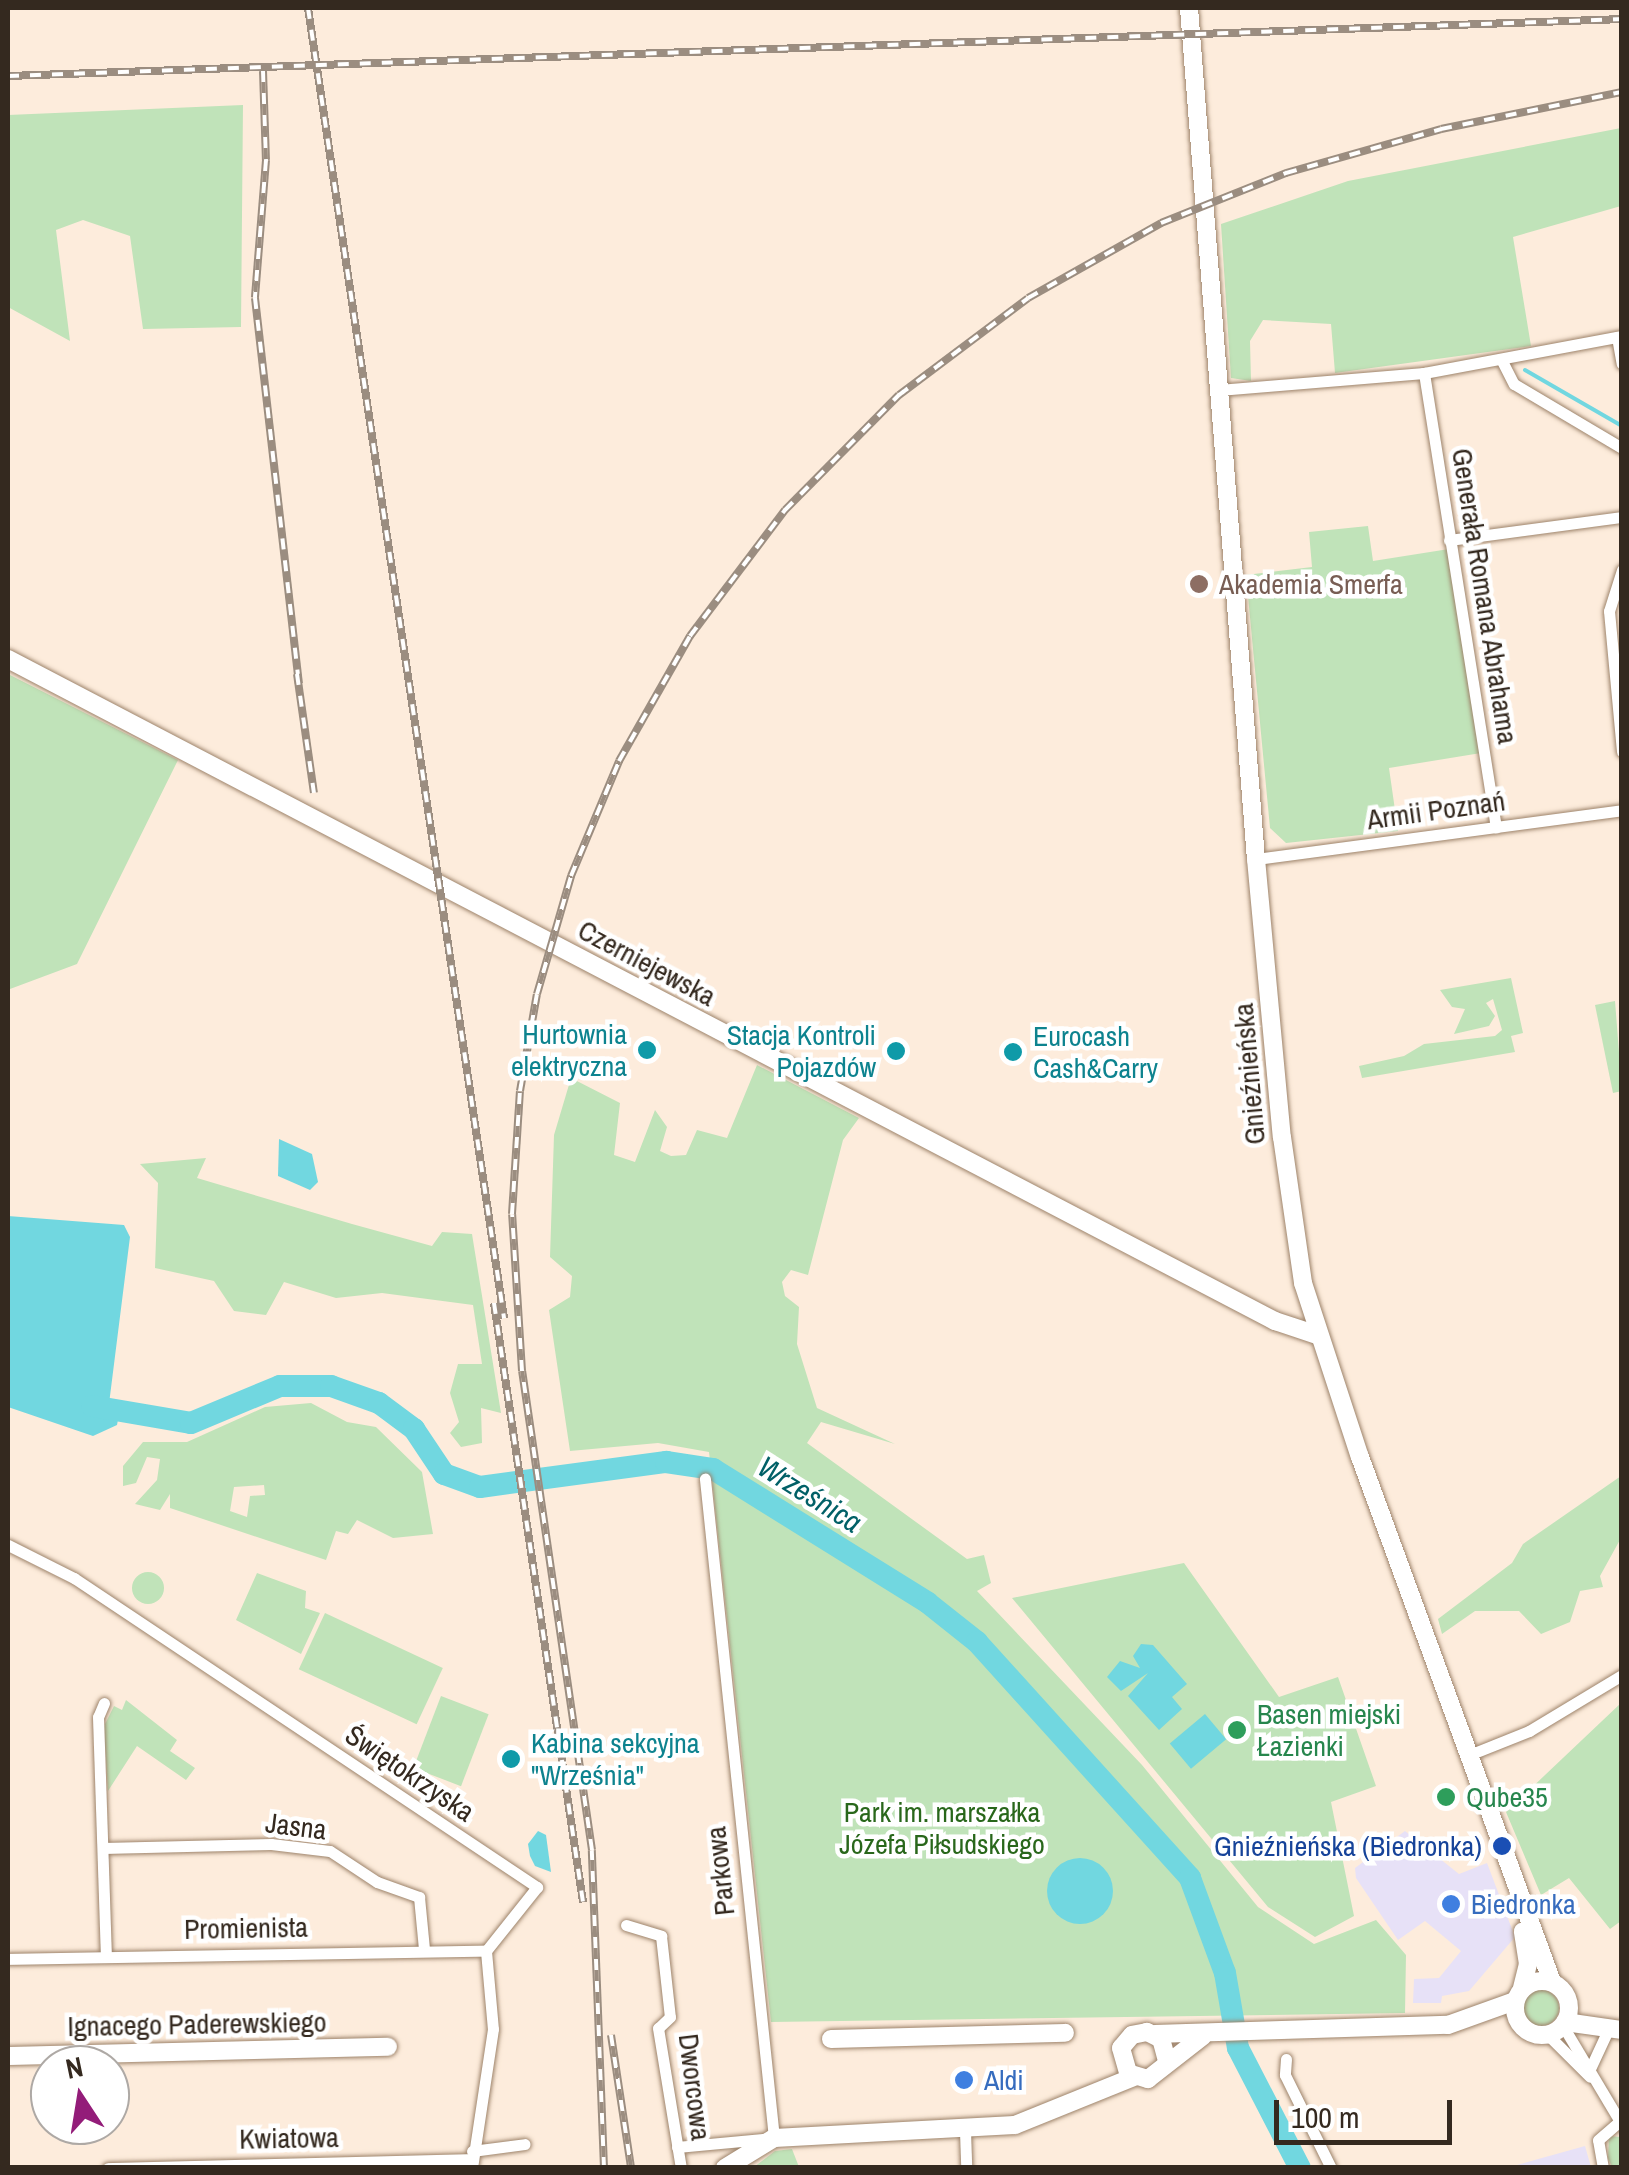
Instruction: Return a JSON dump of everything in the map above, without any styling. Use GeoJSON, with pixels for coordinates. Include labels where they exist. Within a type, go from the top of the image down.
{"type":"FeatureCollection","features":[{"type":"Feature","properties":{"kind":"street","name":"Gnieźnieńska"},"geometry":{"type":"LineString","coordinates":[[1189,8],[1256,859],[1282,1137],[1317,1335],[1552,1982],[1561,2022]]}},
{"type":"Feature","properties":{"kind":"street"},"geometry":{"type":"LineString","coordinates":[[1218,390],[1424,373],[1619,336],[1622,364]]}},
{"type":"Feature","properties":{"kind":"street"},"geometry":{"type":"LineString","coordinates":[[1501,359],[1514,384],[1622,448]]}},
{"type":"Feature","properties":{"kind":"street","name":"Generała Romana Abrahama"},"geometry":{"type":"LineString","coordinates":[[1424,373],[1496,827]]}},
{"type":"Feature","properties":{"kind":"street"},"geometry":{"type":"LineString","coordinates":[[1449,540],[1622,517]]}},
{"type":"Feature","properties":{"kind":"street"},"geometry":{"type":"LineString","coordinates":[[1622,570],[1609,611],[1622,751]]}},
{"type":"Feature","properties":{"kind":"street","name":"Czerniejewska"},"geometry":{"type":"LineString","coordinates":[[8,659],[1275,1321],[1317,1335]]}},
{"type":"Feature","properties":{"kind":"street","name":"Armii Poznań"},"geometry":{"type":"LineString","coordinates":[[1256,859],[1622,810]]}},
{"type":"Feature","properties":{"kind":"street","name":"Parkowa"},"geometry":{"type":"LineString","coordinates":[[705,1478],[774,2138]]}},
{"type":"Feature","properties":{"kind":"street","name":"Świętokrzyska"},"geometry":{"type":"LineString","coordinates":[[8,1545],[74,1578],[538,1888],[486,1951]]}},
{"type":"Feature","properties":{"kind":"street"},"geometry":{"type":"LineString","coordinates":[[1468,1755],[1529,1731],[1622,1674]]}},
{"type":"Feature","properties":{"kind":"street"},"geometry":{"type":"LineString","coordinates":[[104,1702],[98,1716],[106,1956]]}},
{"type":"Feature","properties":{"kind":"street","name":"Jasna"},"geometry":{"type":"LineString","coordinates":[[103,1848],[272,1844],[330,1852],[378,1882],[420,1898],[424,1950]]}},
{"type":"Feature","properties":{"kind":"street","name":"Gnieźnieńska"},"geometry":{"type":"LineString","coordinates":[[1519,1896],[1528,1964],[1518,1995],[1519,2024]]}},
{"type":"Feature","properties":{"kind":"street","name":"Dworcowa"},"geometry":{"type":"LineString","coordinates":[[626,1925],[662,1936],[670,2017],[658,2028],[681,2168]]}},
{"type":"Feature","properties":{"kind":"street"},"geometry":{"type":"LineString","coordinates":[[472,2159],[491,2069],[486,1951]]}},
{"type":"Feature","properties":{"kind":"street","name":"Promienista"},"geometry":{"type":"LineString","coordinates":[[8,1959],[486,1951]]}},
{"type":"Feature","properties":{"kind":"street"},"geometry":{"type":"LineString","coordinates":[[1452,2024],[1552,1982]]}},
{"type":"Feature","properties":{"kind":"street"},"geometry":{"type":"LineString","coordinates":[[677,2147],[774,2138],[965,2132],[1015,2125],[1089,2099],[1128,2070],[1132,2036],[1155,2034],[1561,2022],[1617,2029],[1591,2075]]}},
{"type":"Feature","properties":{"kind":"street"},"geometry":{"type":"LineString","coordinates":[[1561,2022],[1620,2124],[1598,2140],[1603,2168]]}},
{"type":"Feature","properties":{"kind":"street"},"geometry":{"type":"LineString","coordinates":[[1128,2070],[1154,2077],[1167,2061],[1217,2030]]}},
{"type":"Feature","properties":{"kind":"street"},"geometry":{"type":"LineString","coordinates":[[831,2038],[1065,2033]]}},
{"type":"Feature","properties":{"kind":"street"},"geometry":{"type":"LineString","coordinates":[[1155,2034],[1166,2046],[1167,2061]]}},
{"type":"Feature","properties":{"kind":"street","name":"Ignacego Paderewskiego"},"geometry":{"type":"LineString","coordinates":[[8,2056],[388,2047]]}},
{"type":"Feature","properties":{"kind":"street"},"geometry":{"type":"LineString","coordinates":[[1286,2059],[1286,2076],[1331,2168]]}},
{"type":"Feature","properties":{"kind":"street"},"geometry":{"type":"LineString","coordinates":[[965,2132],[966,2168]]}},
{"type":"Feature","properties":{"kind":"street"},"geometry":{"type":"LineString","coordinates":[[725,2168],[774,2138]]}},
{"type":"Feature","properties":{"kind":"street","name":"Kwiatowa"},"geometry":{"type":"LineString","coordinates":[[108,2168],[472,2159],[526,2144]]}},
{"type":"Feature","properties":{"kind":"shaded area"},"geometry":{"type":"Polygon","coordinates":[[[1405,1831],[1459,1874],[1487,1863],[1515,1937],[1469,1991],[1442,1996],[1441,2003],[1413,2003],[1414,1979],[1439,1978],[1461,1951],[1425,1921],[1398,1940],[1356,1878],[1355,1868],[1405,1831]]]}},
{"type":"Feature","properties":{"kind":"shaded area"},"geometry":{"type":"Polygon","coordinates":[[[1585,2146],[1591,2167],[1517,2165],[1585,2146]]]}},
{"type":"Feature","properties":{"kind":"green space"},"geometry":{"type":"Polygon","coordinates":[[[243,105],[241,327],[143,329],[130,236],[83,220],[56,230],[70,341],[8,307],[8,115],[243,105]]]}},
{"type":"Feature","properties":{"kind":"green space"},"geometry":{"type":"Polygon","coordinates":[[[1621,128],[1621,206],[1513,237],[1531,346],[1335,373],[1331,324],[1263,320],[1250,341],[1251,381],[1231,378],[1221,224],[1348,181],[1621,128]]]}},
{"type":"Feature","properties":{"kind":"green space"},"geometry":{"type":"Polygon","coordinates":[[[1368,526],[1373,561],[1449,549],[1481,753],[1389,768],[1398,831],[1286,843],[1270,828],[1246,575],[1312,567],[1309,532],[1368,526]]]}},
{"type":"Feature","properties":{"kind":"green space"},"geometry":{"type":"Polygon","coordinates":[[[8,674],[178,760],[77,964],[10,989],[8,1012],[8,674]]]}},
{"type":"Feature","properties":{"kind":"green space"},"geometry":{"type":"Polygon","coordinates":[[[1511,978],[1523,1033],[1511,1036],[1515,1052],[1362,1078],[1359,1066],[1404,1056],[1424,1044],[1495,1036],[1502,1030],[1493,999],[1486,1003],[1495,1016],[1489,1026],[1454,1034],[1465,1009],[1452,1007],[1440,990],[1511,978]]]}},
{"type":"Feature","properties":{"kind":"green space"},"geometry":{"type":"Polygon","coordinates":[[[1615,1001],[1622,1091],[1613,1093],[1595,1005],[1615,1001]]]}},
{"type":"Feature","properties":{"kind":"green space","name":"Park im. marszałka Józefa Piłsudskiego"},"geometry":{"type":"Polygon","coordinates":[[[757,1065],[859,1118],[843,1140],[808,1275],[791,1270],[782,1282],[785,1296],[799,1307],[797,1344],[817,1408],[895,1444],[821,1422],[807,1443],[967,1559],[984,1555],[991,1583],[977,1591],[1142,1765],[1258,1907],[1314,1944],[1376,1920],[1406,1955],[1405,2013],[771,2022],[709,1452],[658,1443],[570,1451],[549,1310],[570,1297],[572,1276],[550,1257],[554,1135],[571,1078],[620,1103],[614,1155],[635,1162],[655,1110],[667,1127],[660,1151],[671,1156],[686,1155],[697,1130],[727,1138],[757,1065]]]}},
{"type":"Feature","properties":{"kind":"green space"},"geometry":{"type":"Polygon","coordinates":[[[206,1158],[197,1178],[352,1224],[432,1246],[442,1232],[472,1234],[501,1413],[481,1408],[482,1443],[461,1447],[450,1433],[459,1422],[450,1393],[458,1364],[482,1364],[473,1305],[382,1293],[336,1298],[284,1282],[266,1315],[234,1311],[214,1281],[155,1268],[158,1183],[140,1164],[206,1158]]]}},
{"type":"Feature","properties":{"kind":"green space"},"geometry":{"type":"Polygon","coordinates":[[[311,1403],[347,1422],[376,1427],[422,1472],[433,1534],[393,1538],[357,1520],[348,1534],[336,1531],[326,1560],[170,1508],[170,1494],[160,1510],[135,1504],[157,1480],[160,1459],[147,1457],[136,1483],[123,1486],[123,1466],[143,1442],[187,1442],[265,1407],[311,1403]],[[264,1485],[234,1487],[230,1511],[247,1517],[250,1496],[265,1495],[264,1485]]]}},
{"type":"Feature","properties":{"kind":"green space"},"geometry":{"type":"Polygon","coordinates":[[[1621,1476],[1621,1538],[1600,1576],[1603,1587],[1580,1591],[1570,1622],[1541,1634],[1519,1611],[1475,1611],[1442,1634],[1438,1619],[1512,1563],[1523,1544],[1621,1476]]]}},
{"type":"Feature","properties":{"kind":"green space","name":"Basen miejski Łazienki"},"geometry":{"type":"Polygon","coordinates":[[[1184,1563],[1279,1697],[1338,1677],[1376,1786],[1331,1802],[1354,1916],[1315,1937],[1268,1907],[1012,1598],[1184,1563]]]}},
{"type":"Feature","properties":{"kind":"green space"},"geometry":{"type":"Polygon","coordinates":[[[148,1572],[159,1577],[164,1588],[159,1599],[148,1604],[137,1599],[132,1588],[137,1577],[148,1572]]]}},
{"type":"Feature","properties":{"kind":"green space"},"geometry":{"type":"Polygon","coordinates":[[[257,1573],[306,1591],[305,1608],[320,1613],[301,1654],[236,1620],[257,1573]]]}},
{"type":"Feature","properties":{"kind":"green space"},"geometry":{"type":"Polygon","coordinates":[[[325,1613],[443,1668],[417,1724],[299,1669],[325,1613]]]}},
{"type":"Feature","properties":{"kind":"green space"},"geometry":{"type":"Polygon","coordinates":[[[441,1696],[489,1714],[461,1786],[413,1768],[441,1696]]]}},
{"type":"Feature","properties":{"kind":"green space"},"geometry":{"type":"Polygon","coordinates":[[[126,1700],[177,1740],[170,1751],[195,1768],[186,1780],[137,1746],[108,1791],[104,1726],[114,1706],[122,1710],[126,1700]]]}},
{"type":"Feature","properties":{"kind":"green space"},"geometry":{"type":"Polygon","coordinates":[[[1621,1703],[1621,1921],[1610,1929],[1569,1878],[1541,1895],[1506,1812],[1621,1703]]]}},
{"type":"Feature","properties":{"kind":"green space"},"geometry":{"type":"Polygon","coordinates":[[[1541,1990],[1554,1995],[1559,2008],[1554,2021],[1541,2026],[1528,2021],[1523,2008],[1528,1995],[1541,1990]]]}},
{"type":"Feature","properties":{"kind":"green space"},"geometry":{"type":"Polygon","coordinates":[[[1609,2136],[1621,2137],[1621,2167],[1612,2167],[1608,2158],[1609,2136]]]}},
{"type":"Feature","properties":{"kind":"green space"},"geometry":{"type":"Polygon","coordinates":[[[792,2149],[799,2167],[754,2167],[775,2151],[792,2149]]]}},
{"type":"Feature","properties":{"kind":"water"},"geometry":{"type":"Polygon","coordinates":[[[279,1139],[312,1154],[318,1182],[310,1190],[278,1176],[279,1139]]]}},
{"type":"Feature","properties":{"kind":"water"},"geometry":{"type":"Polygon","coordinates":[[[8,1216],[124,1225],[130,1237],[109,1404],[120,1409],[117,1425],[93,1436],[8,1407],[8,1216]]]}},
{"type":"Feature","properties":{"kind":"water"},"geometry":{"type":"Polygon","coordinates":[[[1141,1644],[1153,1645],[1187,1684],[1172,1697],[1182,1709],[1159,1730],[1128,1696],[1148,1673],[1121,1691],[1107,1677],[1120,1661],[1140,1668],[1133,1656],[1141,1644]]]}},
{"type":"Feature","properties":{"kind":"water"},"geometry":{"type":"Polygon","coordinates":[[[1205,1714],[1226,1739],[1191,1769],[1170,1744],[1205,1714]]]}},
{"type":"Feature","properties":{"kind":"water"},"geometry":{"type":"Polygon","coordinates":[[[538,1831],[546,1835],[551,1872],[535,1866],[530,1856],[528,1844],[538,1831]]]}},
{"type":"Feature","properties":{"kind":"water"},"geometry":{"type":"Polygon","coordinates":[[[1080,1858],[1104,1867],[1113,1891],[1104,1915],[1080,1924],[1056,1915],[1047,1891],[1056,1867],[1080,1858]]]}},
{"type":"Feature","properties":{"kind":"waterway"},"geometry":{"type":"LineString","coordinates":[[1525,370],[1622,426]]}},
{"type":"Feature","properties":{"kind":"waterway","name":"Wrześnica"},"geometry":{"type":"LineString","coordinates":[[92,1406],[191,1423],[280,1386],[331,1386],[379,1403],[414,1429],[444,1474],[480,1487],[666,1462],[713,1469],[928,1603],[977,1642],[1190,1878],[1225,1973],[1238,2048],[1300,2168]]}},
{"type":"Feature","properties":{"kind":"railway"},"geometry":{"type":"LineString","coordinates":[[308,8],[504,1318]]}},
{"type":"Feature","properties":{"kind":"railway"},"geometry":{"type":"LineString","coordinates":[[8,76],[1622,19]]}},
{"type":"Feature","properties":{"kind":"railway"},"geometry":{"type":"LineString","coordinates":[[263,71],[266,160],[255,298],[299,684]]}},
{"type":"Feature","properties":{"kind":"railway"},"geometry":{"type":"LineString","coordinates":[[604,2168],[592,1850],[522,1371],[512,1214],[520,1091],[537,994],[571,876],[619,761],[690,636],[785,510],[899,395],[1028,298],[1161,223],[1286,173],[1441,129],[1622,92]]}},
{"type":"Feature","properties":{"kind":"railway"},"geometry":{"type":"LineString","coordinates":[[297,674],[314,793]]}},
{"type":"Feature","properties":{"kind":"railway"},"geometry":{"type":"LineString","coordinates":[[494,1303],[583,1902]]}},
{"type":"Feature","properties":{"kind":"railway"},"geometry":{"type":"LineString","coordinates":[[611,2035],[631,2168]]}},
{"type":"Feature","properties":{"kind":"place","name":"Akademia Smerfa"},"geometry":{"type":"Point","coordinates":[1199,584]}},
{"type":"Feature","properties":{"kind":"place","name":"Hurtownia elektryczna"},"geometry":{"type":"Point","coordinates":[647,1050]}},
{"type":"Feature","properties":{"kind":"place","name":"Stacja Kontroli Pojazdów"},"geometry":{"type":"Point","coordinates":[896,1051]}},
{"type":"Feature","properties":{"kind":"place","name":"Eurocash Cash&Carry"},"geometry":{"type":"Point","coordinates":[1013,1052]}},
{"type":"Feature","properties":{"kind":"place","name":"Basen miejski Łazienki"},"geometry":{"type":"Point","coordinates":[1237,1730]}},
{"type":"Feature","properties":{"kind":"place","name":"Kabina sekcyjna \"Września\""},"geometry":{"type":"Point","coordinates":[511,1759]}},
{"type":"Feature","properties":{"kind":"place","name":"Qube35"},"geometry":{"type":"Point","coordinates":[1446,1797]}},
{"type":"Feature","properties":{"kind":"place","name":"Gnieźnieńska (Biedronka)"},"geometry":{"type":"Point","coordinates":[1502,1846]}},
{"type":"Feature","properties":{"kind":"place","name":"Biedronka"},"geometry":{"type":"Point","coordinates":[1451,1904]}},
{"type":"Feature","properties":{"kind":"place","name":"Aldi"},"geometry":{"type":"Point","coordinates":[964,2080]}}]}
